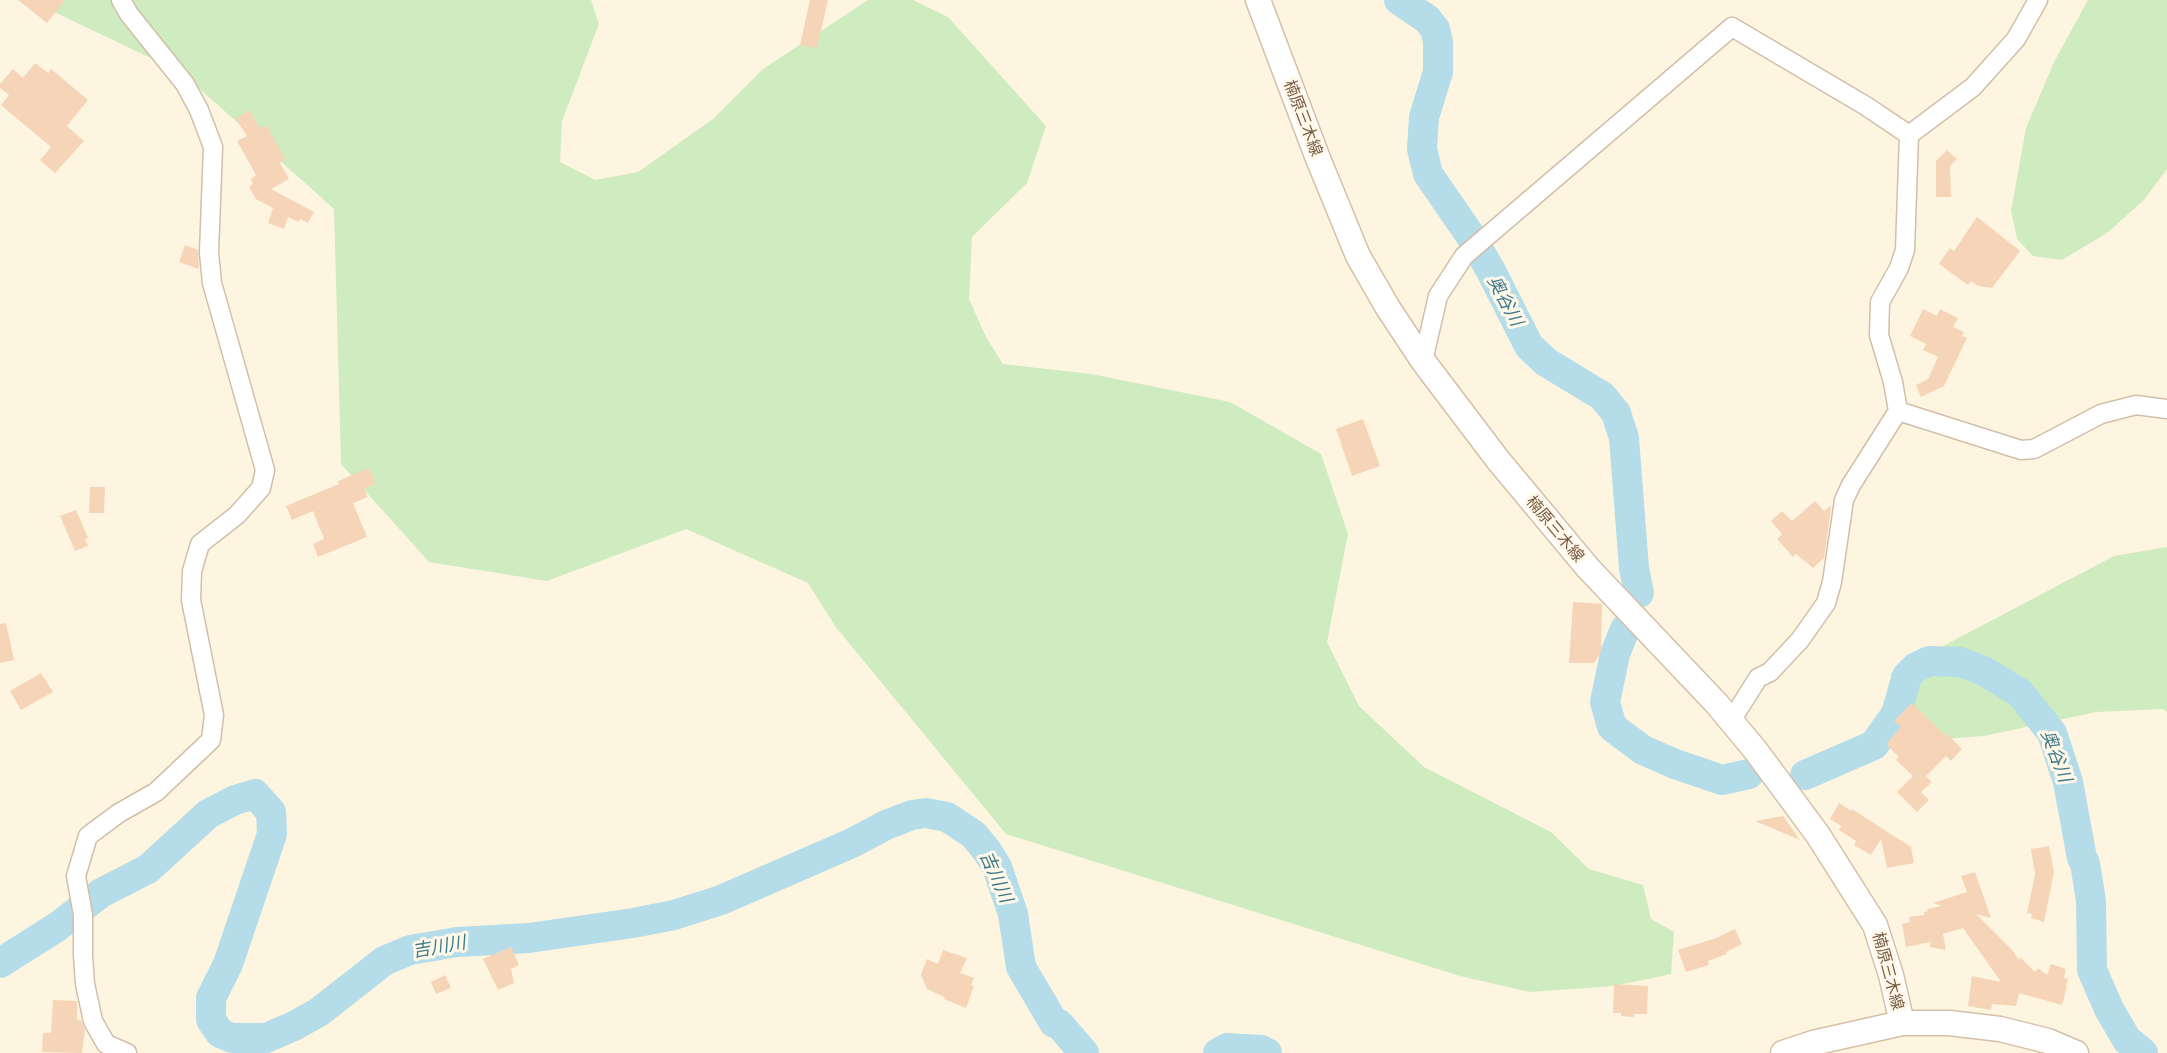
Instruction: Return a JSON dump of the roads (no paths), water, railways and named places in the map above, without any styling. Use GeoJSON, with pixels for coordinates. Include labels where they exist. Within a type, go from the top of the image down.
{"type":"FeatureCollection","features":[{"type":"Feature","properties":{"kind":"main road","name":"楠原三木線"},"geometry":{"type":"LineString","coordinates":[[1258,0],[1317,156],[1358,256],[1388,308],[1423,361],[1498,460],[1588,568],[1756,751],[1818,835],[1875,925],[1891,975],[1902,1023]]}},
{"type":"Feature","properties":{"kind":"main road"},"geometry":{"type":"LineString","coordinates":[[1783,1053],[1902,1023],[1949,1023],[2000,1029],[2048,1041],[2076,1053]]}},
{"type":"Feature","properties":{"kind":"street"},"geometry":{"type":"LineString","coordinates":[[121,0],[129,14],[185,84],[199,110],[213,147],[209,253],[212,283],[265,470],[261,488],[237,515],[200,544],[192,571],[191,600],[214,715],[211,740],[156,792],[119,813],[88,836],[76,876],[83,915],[85,984],[93,1021],[106,1044],[128,1053]]}},
{"type":"Feature","properties":{"kind":"street"},"geometry":{"type":"LineString","coordinates":[[1909,135],[1973,87],[2016,39],[2038,0]]}},
{"type":"Feature","properties":{"kind":"street"},"geometry":{"type":"LineString","coordinates":[[1423,361],[1438,296],[1464,256],[1732,27],[1808,71],[1909,135]]}},
{"type":"Feature","properties":{"kind":"street"},"geometry":{"type":"LineString","coordinates":[[1731,722],[1758,678],[1770,672],[1800,640],[1826,603],[1832,582],[1844,500],[1898,411],[1893,382],[1879,334],[1880,302],[1899,268],[1905,250],[1909,135]]}},
{"type":"Feature","properties":{"kind":"street"},"geometry":{"type":"LineString","coordinates":[[1898,411],[2021,450],[2034,449],[2101,414],[2136,405],[2167,409]]}},
{"type":"Feature","properties":{"kind":"waterway","name":"奥谷川"},"geometry":{"type":"LineString","coordinates":[[1399,0],[1427,19],[1435,29],[1438,42],[1438,72],[1424,117],[1422,149],[1428,174],[1470,235],[1529,346],[1546,362],[1602,396],[1616,413],[1624,438],[1634,568],[1639,593]]}},
{"type":"Feature","properties":{"kind":"waterway","name":"奥谷川"},"geometry":{"type":"LineString","coordinates":[[1625,629],[1615,654],[1605,702],[1612,727],[1643,750],[1675,764],[1722,780],[1749,774]]}},
{"type":"Feature","properties":{"kind":"waterway","name":"奥谷川"},"geometry":{"type":"LineString","coordinates":[[1805,775],[1874,745],[1896,714],[1907,676],[1915,668],[1929,661],[1960,662],[1984,671],[2020,693],[2052,733],[2068,782],[2091,901],[2092,970],[2109,1009],[2127,1040],[2143,1053]]}},
{"type":"Feature","properties":{"kind":"waterway","name":"吉川川"},"geometry":{"type":"LineString","coordinates":[[0,963],[57,927],[101,893],[148,869],[208,814],[235,800],[255,794],[271,812],[272,834],[228,964],[211,998],[211,1020],[220,1033],[232,1038],[266,1038],[294,1026],[319,1012],[384,961],[410,950],[457,942],[529,938],[674,915],[721,900],[852,843],[886,825],[912,815],[926,813],[947,817],[974,835],[987,851],[997,867],[1013,914],[1021,967],[1054,1023],[1059,1024],[1084,1053]]}},
{"type":"Feature","properties":{"kind":"waterway","name":"吉川川"},"geometry":{"type":"LineString","coordinates":[[1218,1053],[1227,1048],[1261,1050],[1267,1053]]}}]}
